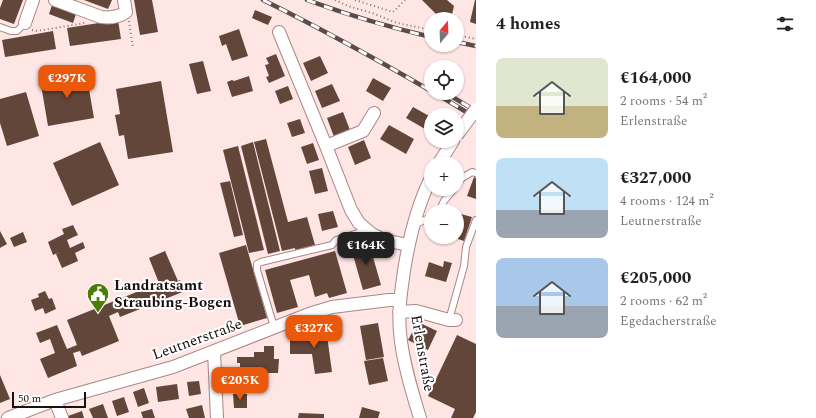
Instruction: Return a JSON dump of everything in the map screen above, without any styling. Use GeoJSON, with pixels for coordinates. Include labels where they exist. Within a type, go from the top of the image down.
{"type":"FeatureCollection","features":[{"type":"Feature","properties":{"kind":"street"},"geometry":{"type":"LineString","coordinates":[[23,25],[33,0]]}},
{"type":"Feature","properties":{"kind":"street"},"geometry":{"type":"LineString","coordinates":[[55,0],[100,17],[107,18],[118,16],[126,12],[124,0]]}},
{"type":"Feature","properties":{"kind":"street"},"geometry":{"type":"LineString","coordinates":[[279,32],[351,210],[359,223],[372,234],[384,240],[408,246]]}},
{"type":"Feature","properties":{"kind":"street"},"geometry":{"type":"LineString","coordinates":[[464,125],[476,109]]}},
{"type":"Feature","properties":{"kind":"street"},"geometry":{"type":"LineString","coordinates":[[326,146],[362,131],[374,113]]}},
{"type":"Feature","properties":{"kind":"street","name":"Erlenstraße"},"geometry":{"type":"LineString","coordinates":[[420,418],[400,334],[399,306],[412,225],[424,194]]}},
{"type":"Feature","properties":{"kind":"street","name":"Leutnerstraße"},"geometry":{"type":"LineString","coordinates":[[8,418],[55,400],[173,367],[308,314],[332,307],[389,300],[399,306],[453,320]]}},
{"type":"Feature","properties":{"kind":"street"},"geometry":{"type":"LineString","coordinates":[[214,351],[217,418]]}},
{"type":"Feature","properties":{"kind":"street"},"geometry":{"type":"LineString","coordinates":[[55,400],[62,418]]}},
{"type":"Feature","properties":{"kind":"lane"},"geometry":{"type":"LineString","coordinates":[[0,27],[11,31],[18,31],[23,25]]}},
{"type":"Feature","properties":{"kind":"lane"},"geometry":{"type":"LineString","coordinates":[[464,177],[472,172],[476,173]]}},
{"type":"Feature","properties":{"kind":"lane"},"geometry":{"type":"LineString","coordinates":[[412,225],[424,220]]}},
{"type":"Feature","properties":{"kind":"lane"},"geometry":{"type":"LineString","coordinates":[[453,320],[464,266],[466,247],[476,220]]}},
{"type":"Feature","properties":{"kind":"lane"},"geometry":{"type":"LineString","coordinates":[[274,327],[257,264],[332,245],[336,240],[367,230]]}},
{"type":"Feature","properties":{"kind":"path"},"geometry":{"type":"LineString","coordinates":[[335,0],[397,23],[424,29]]}},
{"type":"Feature","properties":{"kind":"path"},"geometry":{"type":"LineString","coordinates":[[354,0],[393,12],[405,0]]}},
{"type":"Feature","properties":{"kind":"path"},"geometry":{"type":"LineString","coordinates":[[364,3],[368,0]]}},
{"type":"Feature","properties":{"kind":"path"},"geometry":{"type":"LineString","coordinates":[[126,12],[129,20],[133,48]]}},
{"type":"Feature","properties":{"kind":"path"},"geometry":{"type":"LineString","coordinates":[[23,25],[37,31],[91,22]]}},
{"type":"Feature","properties":{"kind":"path"},"geometry":{"type":"LineString","coordinates":[[464,36],[476,39]]}},
{"type":"Feature","properties":{"kind":"building"},"geometry":{"type":"Polygon","coordinates":[[[3,0],[23,0],[14,24],[0,19],[0,8],[3,0]]]}},
{"type":"Feature","properties":{"kind":"building"},"geometry":{"type":"Polygon","coordinates":[[[84,0],[112,0],[108,9],[84,0]]]}},
{"type":"Feature","properties":{"kind":"building"},"geometry":{"type":"Polygon","coordinates":[[[134,0],[152,0],[158,32],[140,35],[134,0]]]}},
{"type":"Feature","properties":{"kind":"building"},"geometry":{"type":"Polygon","coordinates":[[[422,0],[447,0],[454,6],[453,12],[434,12],[422,0]]]}},
{"type":"Feature","properties":{"kind":"building"},"geometry":{"type":"Polygon","coordinates":[[[476,0],[476,24],[470,22],[476,0]]]}},
{"type":"Feature","properties":{"kind":"building"},"geometry":{"type":"Polygon","coordinates":[[[52,5],[76,14],[73,23],[49,14],[52,5]]]}},
{"type":"Feature","properties":{"kind":"building"},"geometry":{"type":"Polygon","coordinates":[[[255,10],[272,17],[268,25],[252,18],[255,10]]]}},
{"type":"Feature","properties":{"kind":"building"},"geometry":{"type":"Polygon","coordinates":[[[118,20],[121,39],[70,46],[67,28],[118,20]]]}},
{"type":"Feature","properties":{"kind":"building"},"geometry":{"type":"Polygon","coordinates":[[[239,29],[248,56],[232,61],[226,44],[222,46],[219,36],[239,29]]]}},
{"type":"Feature","properties":{"kind":"building"},"geometry":{"type":"Polygon","coordinates":[[[53,31],[56,49],[5,57],[2,40],[53,31]]]}},
{"type":"Feature","properties":{"kind":"building"},"geometry":{"type":"Polygon","coordinates":[[[276,54],[285,76],[269,83],[266,77],[269,76],[265,65],[269,64],[266,58],[276,54]]]}},
{"type":"Feature","properties":{"kind":"building"},"geometry":{"type":"Polygon","coordinates":[[[320,56],[328,73],[311,81],[303,63],[320,56]]]}},
{"type":"Feature","properties":{"kind":"building"},"geometry":{"type":"Polygon","coordinates":[[[203,61],[211,91],[197,94],[189,64],[203,61]]]}},
{"type":"Feature","properties":{"kind":"building"},"geometry":{"type":"Polygon","coordinates":[[[86,72],[94,118],[48,126],[40,79],[86,72]]]}},
{"type":"Feature","properties":{"kind":"building"},"geometry":{"type":"Polygon","coordinates":[[[249,76],[253,91],[232,97],[227,82],[249,76]]]}},
{"type":"Feature","properties":{"kind":"building"},"geometry":{"type":"Polygon","coordinates":[[[373,78],[391,88],[383,101],[366,91],[373,78]]]}},
{"type":"Feature","properties":{"kind":"building"},"geometry":{"type":"Polygon","coordinates":[[[161,81],[173,152],[128,159],[124,135],[119,136],[115,115],[120,114],[116,89],[161,81]]]}},
{"type":"Feature","properties":{"kind":"building"},"geometry":{"type":"Polygon","coordinates":[[[332,84],[340,101],[322,108],[315,91],[332,84]]]}},
{"type":"Feature","properties":{"kind":"building"},"geometry":{"type":"Polygon","coordinates":[[[288,86],[293,99],[280,104],[275,91],[288,86]]]}},
{"type":"Feature","properties":{"kind":"building"},"geometry":{"type":"Polygon","coordinates":[[[26,92],[39,136],[7,146],[0,123],[0,99],[26,92]]]}},
{"type":"Feature","properties":{"kind":"building"},"geometry":{"type":"Polygon","coordinates":[[[413,107],[424,113],[424,128],[406,118],[413,107]]]}},
{"type":"Feature","properties":{"kind":"building"},"geometry":{"type":"Polygon","coordinates":[[[343,112],[350,130],[334,137],[327,118],[343,112]]]}},
{"type":"Feature","properties":{"kind":"building"},"geometry":{"type":"Polygon","coordinates":[[[300,119],[305,133],[292,137],[287,123],[300,119]]]}},
{"type":"Feature","properties":{"kind":"building"},"geometry":{"type":"Polygon","coordinates":[[[389,125],[414,139],[406,154],[380,139],[389,125]]]}},
{"type":"Feature","properties":{"kind":"building"},"geometry":{"type":"Polygon","coordinates":[[[266,139],[288,222],[307,217],[315,245],[295,250],[295,248],[282,251],[254,142],[266,139]]]}},
{"type":"Feature","properties":{"kind":"building"},"geometry":{"type":"Polygon","coordinates":[[[364,140],[371,158],[355,165],[348,147],[364,140]]]}},
{"type":"Feature","properties":{"kind":"building"},"geometry":{"type":"Polygon","coordinates":[[[100,142],[119,185],[72,206],[53,163],[100,142]]]}},
{"type":"Feature","properties":{"kind":"building"},"geometry":{"type":"Polygon","coordinates":[[[253,142],[280,251],[268,254],[241,146],[253,142]]]}},
{"type":"Feature","properties":{"kind":"building"},"geometry":{"type":"Polygon","coordinates":[[[313,143],[319,160],[307,164],[301,147],[313,143]]]}},
{"type":"Feature","properties":{"kind":"building"},"geometry":{"type":"Polygon","coordinates":[[[238,146],[264,250],[249,253],[223,150],[238,146]]]}},
{"type":"Feature","properties":{"kind":"building"},"geometry":{"type":"Polygon","coordinates":[[[322,168],[328,191],[315,194],[309,171],[322,168]]]}},
{"type":"Feature","properties":{"kind":"building"},"geometry":{"type":"Polygon","coordinates":[[[474,177],[476,178],[476,199],[467,196],[474,177]]]}},
{"type":"Feature","properties":{"kind":"building"},"geometry":{"type":"Polygon","coordinates":[[[230,181],[243,235],[234,237],[220,183],[230,181]]]}},
{"type":"Feature","properties":{"kind":"building"},"geometry":{"type":"Polygon","coordinates":[[[333,211],[338,227],[322,231],[318,214],[333,211]]]}},
{"type":"Feature","properties":{"kind":"building"},"geometry":{"type":"Polygon","coordinates":[[[464,215],[472,217],[464,241],[464,215]]]}},
{"type":"Feature","properties":{"kind":"building"},"geometry":{"type":"Polygon","coordinates":[[[73,225],[78,235],[67,240],[70,248],[83,242],[85,248],[75,253],[78,261],[62,268],[56,254],[60,252],[53,255],[48,242],[64,234],[62,229],[73,225]]]}},
{"type":"Feature","properties":{"kind":"building"},"geometry":{"type":"Polygon","coordinates":[[[0,231],[7,244],[0,248],[0,231]]]}},
{"type":"Feature","properties":{"kind":"building"},"geometry":{"type":"Polygon","coordinates":[[[23,232],[27,242],[14,247],[10,238],[23,232]]]}},
{"type":"Feature","properties":{"kind":"building"},"geometry":{"type":"Polygon","coordinates":[[[369,243],[381,285],[363,290],[351,248],[369,243]]]}},
{"type":"Feature","properties":{"kind":"building"},"geometry":{"type":"Polygon","coordinates":[[[246,245],[267,318],[240,326],[219,253],[246,245]]]}},
{"type":"Feature","properties":{"kind":"building","name":"Landratsamt Straubing-Bogen"},"geometry":{"type":"Polygon","coordinates":[[[165,251],[178,281],[180,280],[185,291],[120,317],[118,312],[109,316],[119,341],[82,356],[80,351],[73,353],[77,366],[48,378],[40,359],[55,353],[50,339],[40,343],[36,333],[57,325],[67,349],[77,345],[67,320],[159,283],[149,258],[165,251]]]}},
{"type":"Feature","properties":{"kind":"building"},"geometry":{"type":"Polygon","coordinates":[[[335,251],[347,293],[329,298],[327,293],[315,297],[309,275],[290,280],[298,307],[277,313],[265,270],[335,251]]]}},
{"type":"Feature","properties":{"kind":"building"},"geometry":{"type":"Polygon","coordinates":[[[444,261],[452,263],[446,282],[425,276],[429,262],[443,267],[444,261]]]}},
{"type":"Feature","properties":{"kind":"building"},"geometry":{"type":"Polygon","coordinates":[[[45,291],[49,299],[52,298],[56,309],[45,314],[43,308],[35,311],[31,300],[39,297],[38,294],[45,291]]]}},
{"type":"Feature","properties":{"kind":"building"},"geometry":{"type":"Polygon","coordinates":[[[418,322],[437,331],[428,350],[408,340],[418,322]]]}},
{"type":"Feature","properties":{"kind":"building"},"geometry":{"type":"Polygon","coordinates":[[[378,323],[384,357],[366,360],[360,326],[378,323]]]}},
{"type":"Feature","properties":{"kind":"building"},"geometry":{"type":"Polygon","coordinates":[[[326,328],[332,372],[315,374],[312,354],[290,354],[290,336],[309,336],[309,330],[326,328]]]}},
{"type":"Feature","properties":{"kind":"building"},"geometry":{"type":"Polygon","coordinates":[[[457,335],[476,344],[476,412],[473,418],[451,418],[455,409],[428,396],[457,335]]]}},
{"type":"Feature","properties":{"kind":"building"},"geometry":{"type":"Polygon","coordinates":[[[264,346],[274,346],[274,359],[279,359],[278,373],[240,376],[240,363],[237,363],[237,357],[254,357],[254,352],[264,352],[264,346]]]}},
{"type":"Feature","properties":{"kind":"building"},"geometry":{"type":"Polygon","coordinates":[[[383,358],[388,381],[369,385],[364,361],[383,358]]]}},
{"type":"Feature","properties":{"kind":"building"},"geometry":{"type":"Polygon","coordinates":[[[0,375],[10,399],[0,403],[0,375]]]}},
{"type":"Feature","properties":{"kind":"building"},"geometry":{"type":"Polygon","coordinates":[[[199,381],[201,394],[189,396],[187,382],[199,381]]]}},
{"type":"Feature","properties":{"kind":"building"},"geometry":{"type":"Polygon","coordinates":[[[177,384],[179,399],[158,402],[156,387],[177,384]]]}},
{"type":"Feature","properties":{"kind":"building"},"geometry":{"type":"Polygon","coordinates":[[[144,388],[149,403],[138,407],[133,392],[144,388]]]}},
{"type":"Feature","properties":{"kind":"building"},"geometry":{"type":"Polygon","coordinates":[[[233,394],[247,394],[247,408],[234,408],[233,394]]]}},
{"type":"Feature","properties":{"kind":"building"},"geometry":{"type":"Polygon","coordinates":[[[124,397],[129,412],[117,416],[112,401],[124,397]]]}},
{"type":"Feature","properties":{"kind":"building"},"geometry":{"type":"Polygon","coordinates":[[[103,404],[108,418],[93,418],[89,409],[103,404]]]}},
{"type":"Feature","properties":{"kind":"building"},"geometry":{"type":"Polygon","coordinates":[[[202,405],[205,418],[189,418],[186,409],[202,405]]]}},
{"type":"Feature","properties":{"kind":"building"},"geometry":{"type":"Polygon","coordinates":[[[362,407],[380,412],[378,418],[359,418],[362,407]]]}},
{"type":"Feature","properties":{"kind":"building"},"geometry":{"type":"Polygon","coordinates":[[[152,409],[155,418],[143,418],[141,412],[152,409]]]}},
{"type":"Feature","properties":{"kind":"building"},"geometry":{"type":"Polygon","coordinates":[[[82,411],[84,418],[69,418],[68,416],[82,411]]]}},
{"type":"Feature","properties":{"kind":"building"},"geometry":{"type":"Polygon","coordinates":[[[299,413],[324,414],[324,418],[298,418],[299,413]]]}},
{"type":"Feature","properties":{"kind":"railway"},"geometry":{"type":"LineString","coordinates":[[263,0],[348,44],[424,87]]}},
{"type":"Feature","properties":{"kind":"railway"},"geometry":{"type":"LineString","coordinates":[[307,0],[338,11],[424,35]]}},
{"type":"Feature","properties":{"kind":"railway"},"geometry":{"type":"LineString","coordinates":[[464,43],[476,46]]}},
{"type":"Feature","properties":{"kind":"railway"},"geometry":{"type":"LineString","coordinates":[[446,100],[476,118]]}},
{"type":"Feature","properties":{"kind":"railway"},"geometry":{"type":"LineString","coordinates":[[458,100],[476,111]]}},
{"type":"Feature","properties":{"kind":"place","name":"Landratsamt Straubing-Bogen"},"geometry":{"type":"Point","coordinates":[98,314]}}]}
